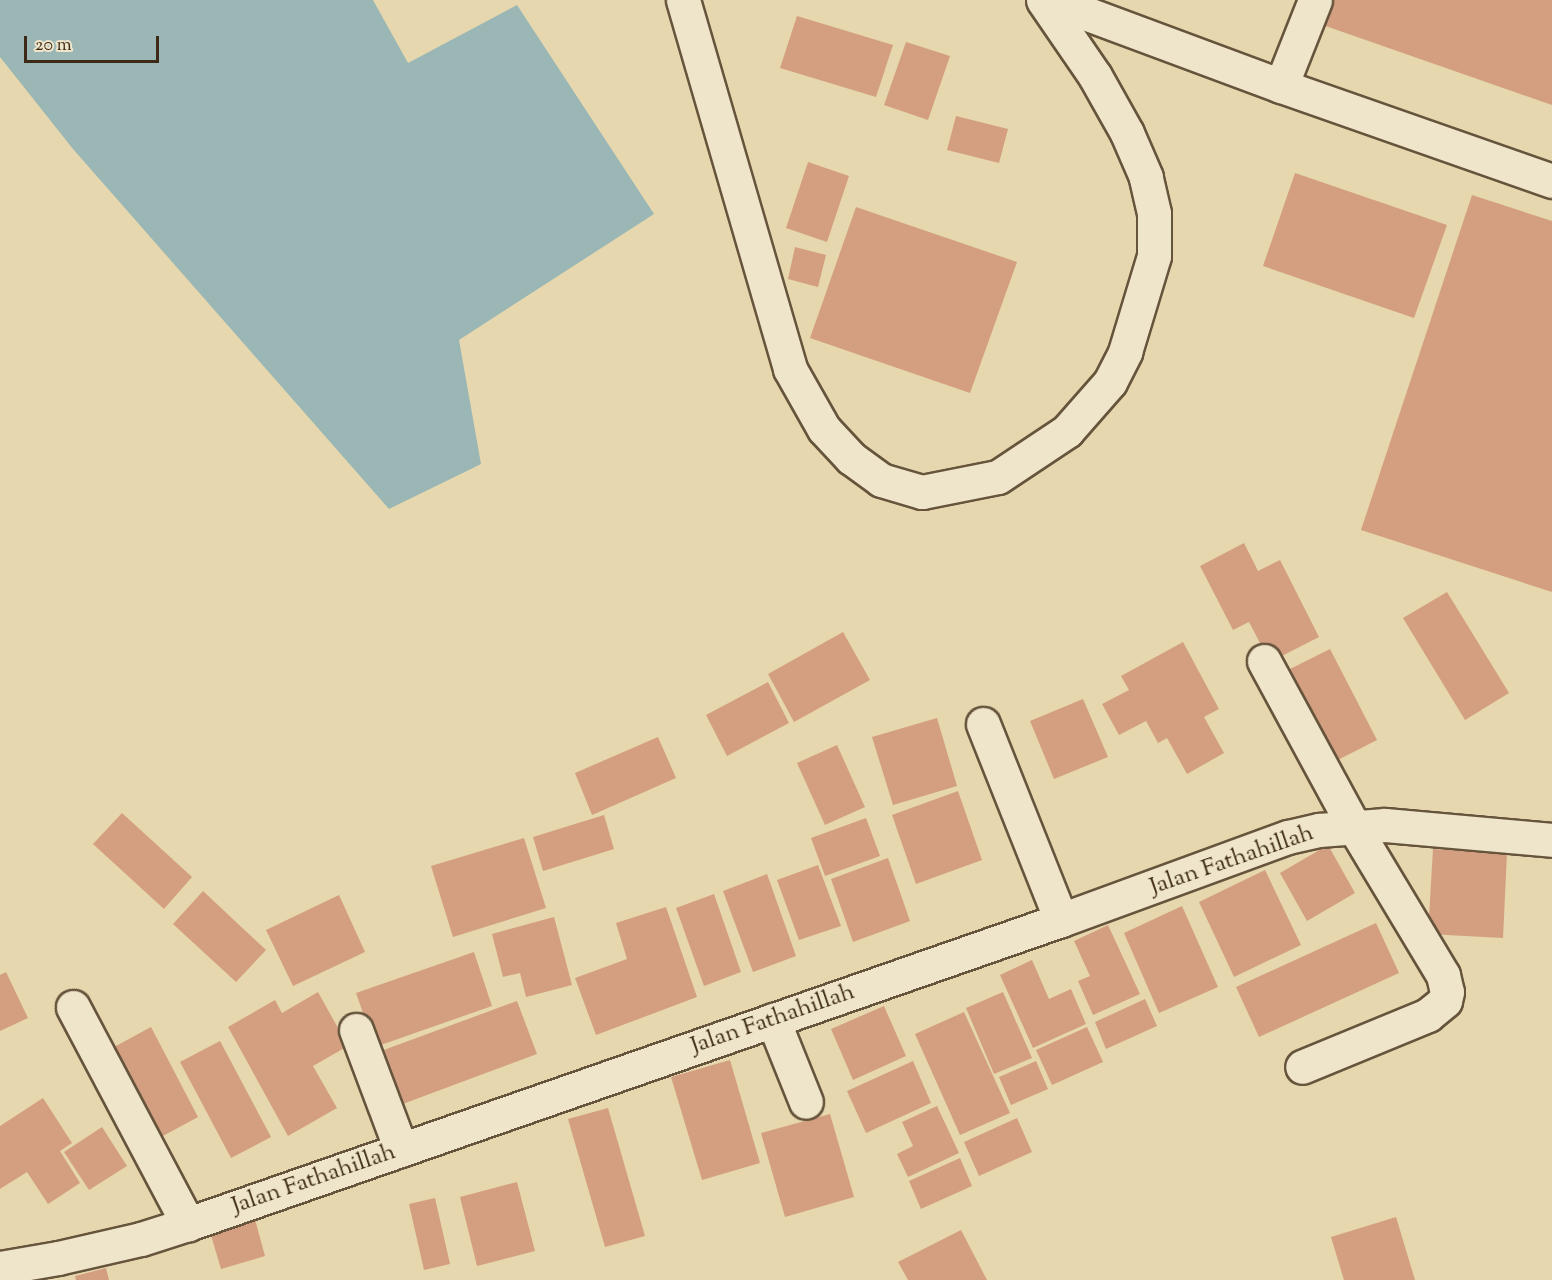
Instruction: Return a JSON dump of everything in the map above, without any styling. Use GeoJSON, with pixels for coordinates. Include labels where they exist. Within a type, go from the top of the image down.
{"type":"FeatureCollection","features":[{"type":"Feature","properties":{"kind":"street"},"geometry":{"type":"LineString","coordinates":[[683,0],[790,369],[824,429],[851,458],[880,480],[922,492],[998,477],[1067,431],[1110,382],[1125,352],[1154,256],[1154,213],[1142,168],[1127,132],[1095,76],[1044,0]]}},
{"type":"Feature","properties":{"kind":"street"},"geometry":{"type":"LineString","coordinates":[[1050,0],[1281,86],[1552,181]]}},
{"type":"Feature","properties":{"kind":"street"},"geometry":{"type":"LineString","coordinates":[[1281,86],[1315,0]]}},
{"type":"Feature","properties":{"kind":"street"},"geometry":{"type":"LineString","coordinates":[[1264,662],[1354,827],[1443,975],[1447,992],[1445,1001],[1428,1015],[1302,1067]]}},
{"type":"Feature","properties":{"kind":"street"},"geometry":{"type":"LineString","coordinates":[[983,724],[1061,920]]}},
{"type":"Feature","properties":{"kind":"street","name":"Jalan Fathahillah"},"geometry":{"type":"LineString","coordinates":[[0,1268],[79,1253],[188,1224],[1061,920],[1288,837],[1354,827],[1386,825],[1443,828],[1552,840]]}},
{"type":"Feature","properties":{"kind":"street"},"geometry":{"type":"LineString","coordinates":[[73,1007],[188,1224]]}},
{"type":"Feature","properties":{"kind":"street"},"geometry":{"type":"LineString","coordinates":[[773,1020],[806,1102]]}},
{"type":"Feature","properties":{"kind":"street"},"geometry":{"type":"LineString","coordinates":[[356,1030],[401,1150]]}},
{"type":"Feature","properties":{"kind":"water"},"geometry":{"type":"Polygon","coordinates":[[[0,0],[373,0],[408,63],[517,5],[654,214],[459,340],[481,464],[389,509],[73,149],[0,57],[0,0]]]}},
{"type":"Feature","properties":{"kind":"building"},"geometry":{"type":"Polygon","coordinates":[[[1325,0],[1552,0],[1552,105],[1317,23],[1325,0]]]}},
{"type":"Feature","properties":{"kind":"building"},"geometry":{"type":"Polygon","coordinates":[[[797,16],[893,45],[876,97],[780,68],[797,16]]]}},
{"type":"Feature","properties":{"kind":"building"},"geometry":{"type":"Polygon","coordinates":[[[906,42],[950,56],[928,120],[884,105],[906,42]]]}},
{"type":"Feature","properties":{"kind":"building"},"geometry":{"type":"Polygon","coordinates":[[[956,116],[1008,129],[999,163],[947,150],[956,116]]]}},
{"type":"Feature","properties":{"kind":"building"},"geometry":{"type":"Polygon","coordinates":[[[808,162],[849,176],[827,242],[786,228],[808,162]]]}},
{"type":"Feature","properties":{"kind":"building"},"geometry":{"type":"Polygon","coordinates":[[[1295,173],[1447,225],[1414,318],[1263,266],[1295,173]]]}},
{"type":"Feature","properties":{"kind":"building"},"geometry":{"type":"Polygon","coordinates":[[[1472,195],[1552,221],[1552,592],[1361,530],[1472,195]]]}},
{"type":"Feature","properties":{"kind":"building"},"geometry":{"type":"Polygon","coordinates":[[[856,207],[1017,262],[970,393],[810,338],[856,207]]]}},
{"type":"Feature","properties":{"kind":"building"},"geometry":{"type":"Polygon","coordinates":[[[795,247],[826,255],[818,287],[788,279],[795,247]]]}},
{"type":"Feature","properties":{"kind":"building"},"geometry":{"type":"Polygon","coordinates":[[[1244,543],[1258,571],[1280,560],[1319,637],[1270,662],[1249,622],[1233,630],[1200,566],[1244,543]]]}},
{"type":"Feature","properties":{"kind":"building"},"geometry":{"type":"Polygon","coordinates":[[[1447,592],[1509,693],[1465,720],[1403,618],[1447,592]]]}},
{"type":"Feature","properties":{"kind":"building"},"geometry":{"type":"Polygon","coordinates":[[[843,632],[870,680],[794,722],[768,674],[843,632]]]}},
{"type":"Feature","properties":{"kind":"building"},"geometry":{"type":"Polygon","coordinates":[[[1183,642],[1219,709],[1204,717],[1224,753],[1187,774],[1167,738],[1158,743],[1146,721],[1119,735],[1102,704],[1129,690],[1121,676],[1183,642]]]}},
{"type":"Feature","properties":{"kind":"building"},"geometry":{"type":"Polygon","coordinates":[[[1330,649],[1377,740],[1330,764],[1284,672],[1330,649]]]}},
{"type":"Feature","properties":{"kind":"building"},"geometry":{"type":"Polygon","coordinates":[[[768,682],[789,723],[727,756],[706,715],[768,682]]]}},
{"type":"Feature","properties":{"kind":"building"},"geometry":{"type":"Polygon","coordinates":[[[1083,699],[1108,757],[1054,779],[1030,721],[1083,699]]]}},
{"type":"Feature","properties":{"kind":"building"},"geometry":{"type":"Polygon","coordinates":[[[937,718],[957,786],[893,805],[872,737],[937,718]]]}},
{"type":"Feature","properties":{"kind":"building"},"geometry":{"type":"Polygon","coordinates":[[[658,737],[676,778],[592,815],[575,773],[658,737]]]}},
{"type":"Feature","properties":{"kind":"building"},"geometry":{"type":"Polygon","coordinates":[[[837,745],[865,807],[825,825],[797,763],[837,745]]]}},
{"type":"Feature","properties":{"kind":"building"},"geometry":{"type":"Polygon","coordinates":[[[958,791],[982,860],[916,884],[892,815],[958,791]]]}},
{"type":"Feature","properties":{"kind":"building"},"geometry":{"type":"Polygon","coordinates":[[[122,813],[192,877],[164,909],[93,844],[122,813]]]}},
{"type":"Feature","properties":{"kind":"building"},"geometry":{"type":"Polygon","coordinates":[[[604,815],[614,849],[543,871],[533,837],[604,815]]]}},
{"type":"Feature","properties":{"kind":"building"},"geometry":{"type":"Polygon","coordinates":[[[866,818],[880,856],[825,876],[811,838],[866,818]]]}},
{"type":"Feature","properties":{"kind":"building"},"geometry":{"type":"Polygon","coordinates":[[[524,838],[546,908],[453,937],[431,866],[524,838]]]}},
{"type":"Feature","properties":{"kind":"building"},"geometry":{"type":"Polygon","coordinates":[[[1328,845],[1355,893],[1307,921],[1280,873],[1328,845]]]}},
{"type":"Feature","properties":{"kind":"building"},"geometry":{"type":"Polygon","coordinates":[[[1433,849],[1507,853],[1503,938],[1428,934],[1433,849]]]}},
{"type":"Feature","properties":{"kind":"building"},"geometry":{"type":"Polygon","coordinates":[[[888,858],[910,921],[853,942],[831,879],[888,858]]]}},
{"type":"Feature","properties":{"kind":"building"},"geometry":{"type":"Polygon","coordinates":[[[818,865],[841,926],[799,940],[777,880],[818,865]]]}},
{"type":"Feature","properties":{"kind":"building"},"geometry":{"type":"Polygon","coordinates":[[[1265,870],[1301,945],[1234,977],[1199,902],[1265,870]]]}},
{"type":"Feature","properties":{"kind":"building"},"geometry":{"type":"Polygon","coordinates":[[[767,874],[796,956],[753,972],[723,891],[767,874]]]}},
{"type":"Feature","properties":{"kind":"building"},"geometry":{"type":"Polygon","coordinates":[[[203,891],[266,950],[236,982],[173,924],[203,891]]]}},
{"type":"Feature","properties":{"kind":"building"},"geometry":{"type":"Polygon","coordinates":[[[714,894],[741,972],[704,986],[676,908],[714,894]]]}},
{"type":"Feature","properties":{"kind":"building"},"geometry":{"type":"Polygon","coordinates":[[[339,895],[365,952],[293,986],[266,930],[339,895]]]}},
{"type":"Feature","properties":{"kind":"building"},"geometry":{"type":"Polygon","coordinates":[[[1182,906],[1218,987],[1159,1013],[1124,933],[1182,906]]]}},
{"type":"Feature","properties":{"kind":"building"},"geometry":{"type":"Polygon","coordinates":[[[666,907],[697,997],[596,1035],[575,978],[627,959],[616,923],[666,907]]]}},
{"type":"Feature","properties":{"kind":"building"},"geometry":{"type":"Polygon","coordinates":[[[554,917],[572,985],[526,997],[520,973],[503,977],[492,934],[554,917]]]}},
{"type":"Feature","properties":{"kind":"building"},"geometry":{"type":"Polygon","coordinates":[[[1376,923],[1399,973],[1259,1037],[1236,987],[1376,923]]]}},
{"type":"Feature","properties":{"kind":"building"},"geometry":{"type":"Polygon","coordinates":[[[1108,925],[1140,994],[1093,1015],[1078,981],[1090,976],[1074,941],[1108,925]]]}},
{"type":"Feature","properties":{"kind":"building"},"geometry":{"type":"Polygon","coordinates":[[[474,952],[492,1006],[375,1047],[356,993],[474,952]]]}},
{"type":"Feature","properties":{"kind":"building"},"geometry":{"type":"Polygon","coordinates":[[[1032,960],[1049,999],[1071,989],[1086,1024],[1033,1048],[1000,975],[1032,960]]]}},
{"type":"Feature","properties":{"kind":"building"},"geometry":{"type":"Polygon","coordinates":[[[6,972],[28,1018],[0,1031],[0,975],[6,972]]]}},
{"type":"Feature","properties":{"kind":"building"},"geometry":{"type":"Polygon","coordinates":[[[318,992],[348,1046],[313,1066],[337,1108],[288,1136],[228,1027],[275,1000],[282,1013],[318,992]]]}},
{"type":"Feature","properties":{"kind":"building"},"geometry":{"type":"Polygon","coordinates":[[[1003,992],[1032,1058],[994,1074],[966,1008],[1003,992]]]}},
{"type":"Feature","properties":{"kind":"building"},"geometry":{"type":"Polygon","coordinates":[[[1145,999],[1157,1026],[1106,1049],[1095,1022],[1145,999]]]}},
{"type":"Feature","properties":{"kind":"building"},"geometry":{"type":"Polygon","coordinates":[[[517,1001],[537,1054],[400,1105],[381,1051],[517,1001]]]}},
{"type":"Feature","properties":{"kind":"building"},"geometry":{"type":"Polygon","coordinates":[[[884,1006],[906,1056],[853,1080],[831,1029],[884,1006]]]}},
{"type":"Feature","properties":{"kind":"building"},"geometry":{"type":"Polygon","coordinates":[[[964,1012],[1010,1113],[960,1135],[915,1034],[964,1012]]]}},
{"type":"Feature","properties":{"kind":"building"},"geometry":{"type":"Polygon","coordinates":[[[151,1027],[198,1117],[150,1143],[103,1053],[151,1027]]]}},
{"type":"Feature","properties":{"kind":"building"},"geometry":{"type":"Polygon","coordinates":[[[1087,1027],[1103,1062],[1052,1085],[1036,1050],[1087,1027]]]}},
{"type":"Feature","properties":{"kind":"building"},"geometry":{"type":"Polygon","coordinates":[[[220,1041],[271,1137],[231,1158],[180,1062],[220,1041]]]}},
{"type":"Feature","properties":{"kind":"building"},"geometry":{"type":"Polygon","coordinates":[[[730,1060],[760,1163],[702,1180],[671,1077],[730,1060]]]}},
{"type":"Feature","properties":{"kind":"building"},"geometry":{"type":"Polygon","coordinates":[[[913,1061],[931,1103],[866,1133],[847,1091],[913,1061]]]}},
{"type":"Feature","properties":{"kind":"building"},"geometry":{"type":"Polygon","coordinates":[[[1036,1061],[1048,1089],[1011,1105],[999,1077],[1036,1061]]]}},
{"type":"Feature","properties":{"kind":"building"},"geometry":{"type":"Polygon","coordinates":[[[43,1098],[72,1143],[60,1151],[80,1183],[48,1204],[27,1172],[0,1189],[0,1126],[43,1098]]]}},
{"type":"Feature","properties":{"kind":"building"},"geometry":{"type":"Polygon","coordinates":[[[937,1106],[959,1153],[908,1177],[897,1154],[913,1146],[902,1122],[937,1106]]]}},
{"type":"Feature","properties":{"kind":"building"},"geometry":{"type":"Polygon","coordinates":[[[608,1108],[645,1236],[605,1247],[568,1119],[608,1108]]]}},
{"type":"Feature","properties":{"kind":"building"},"geometry":{"type":"Polygon","coordinates":[[[830,1114],[854,1197],[785,1217],[761,1133],[830,1114]]]}},
{"type":"Feature","properties":{"kind":"building"},"geometry":{"type":"Polygon","coordinates":[[[1017,1118],[1032,1152],[979,1176],[964,1142],[1017,1118]]]}},
{"type":"Feature","properties":{"kind":"building"},"geometry":{"type":"Polygon","coordinates":[[[102,1127],[127,1166],[89,1190],[64,1152],[102,1127]]]}},
{"type":"Feature","properties":{"kind":"building"},"geometry":{"type":"Polygon","coordinates":[[[960,1158],[972,1186],[921,1209],[909,1181],[960,1158]]]}},
{"type":"Feature","properties":{"kind":"building"},"geometry":{"type":"Polygon","coordinates":[[[517,1182],[535,1251],[477,1266],[460,1197],[517,1182]]]}},
{"type":"Feature","properties":{"kind":"building"},"geometry":{"type":"Polygon","coordinates":[[[435,1198],[450,1264],[424,1270],[409,1204],[435,1198]]]}},
{"type":"Feature","properties":{"kind":"building"},"geometry":{"type":"Polygon","coordinates":[[[253,1212],[265,1256],[221,1269],[208,1225],[253,1212]]]}},
{"type":"Feature","properties":{"kind":"building"},"geometry":{"type":"Polygon","coordinates":[[[1396,1217],[1415,1280],[1344,1280],[1331,1237],[1396,1217]]]}},
{"type":"Feature","properties":{"kind":"building"},"geometry":{"type":"Polygon","coordinates":[[[961,1230],[987,1280],[908,1280],[898,1262],[961,1230]]]}},
{"type":"Feature","properties":{"kind":"building"},"geometry":{"type":"Polygon","coordinates":[[[106,1268],[109,1280],[76,1280],[75,1276],[106,1268]]]}}]}
